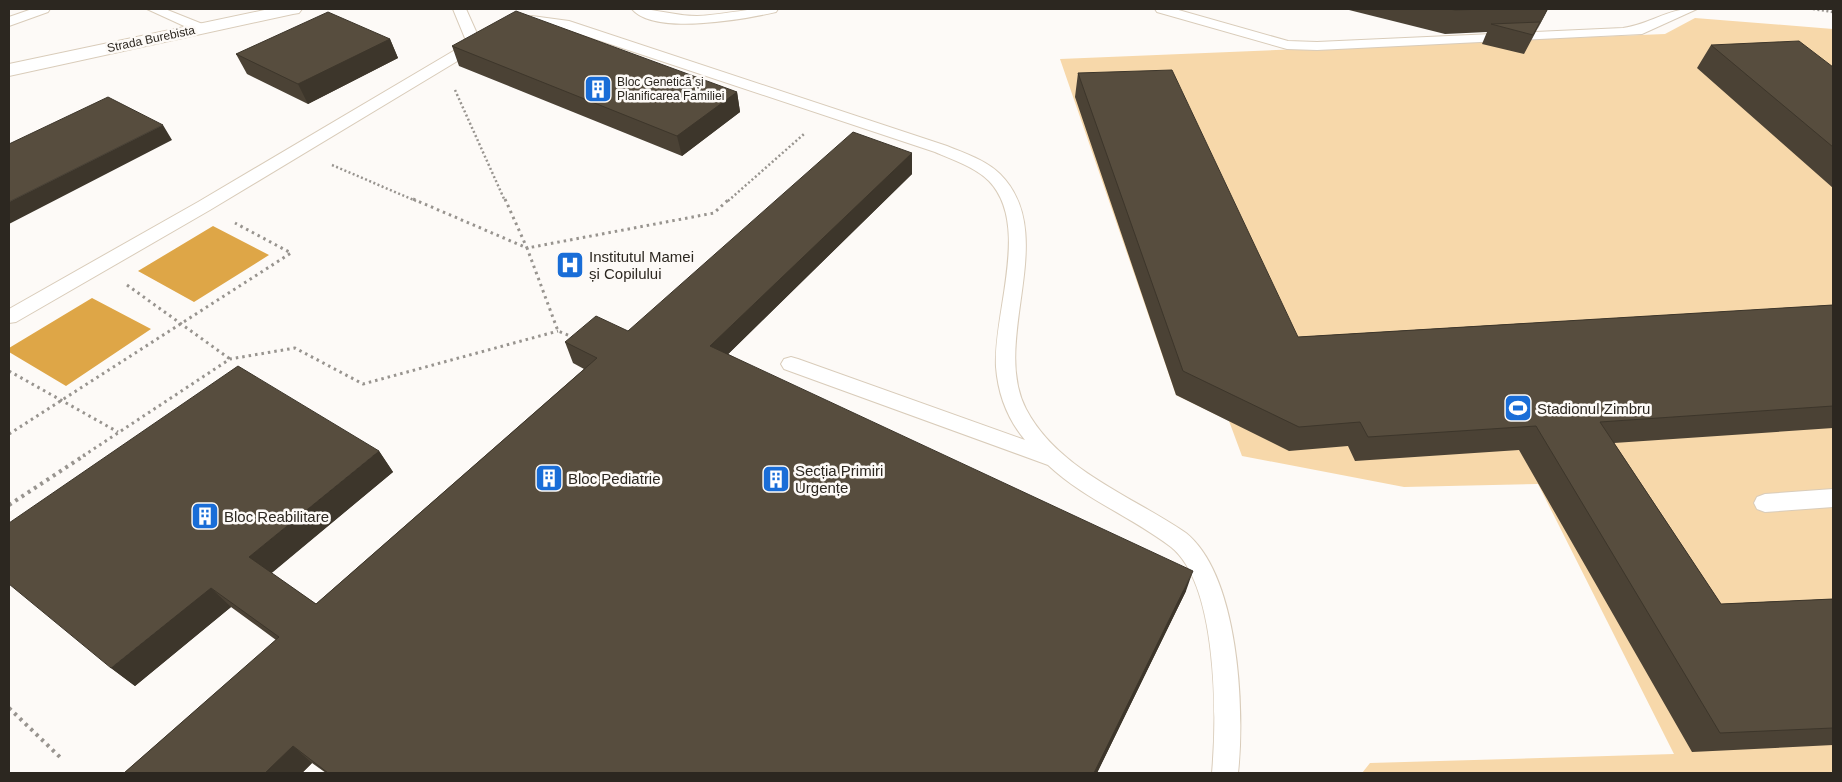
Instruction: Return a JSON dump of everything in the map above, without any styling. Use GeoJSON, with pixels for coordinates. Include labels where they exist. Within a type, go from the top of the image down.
{"type":"FeatureCollection","features":[{"type":"Feature","properties":{"kind":"main road","name":"Strada Burebista"},"geometry":{"type":"LineString","coordinates":[[9,70],[293,9]]}},
{"type":"Feature","properties":{"kind":"lane"},"geometry":{"type":"LineString","coordinates":[[9,22],[43,9]]}},
{"type":"Feature","properties":{"kind":"lane"},"geometry":{"type":"LineString","coordinates":[[154,9],[200,28]]}},
{"type":"Feature","properties":{"kind":"lane"},"geometry":{"type":"LineString","coordinates":[[460,9],[475,45]]}},
{"type":"Feature","properties":{"kind":"lane"},"geometry":{"type":"LineString","coordinates":[[639,9],[648,14],[676,19],[725,17],[771,9]]}},
{"type":"Feature","properties":{"kind":"lane"},"geometry":{"type":"LineString","coordinates":[[1162,9],[1288,45],[1317,46],[1623,32],[1642,30],[1690,9]]}},
{"type":"Feature","properties":{"kind":"lane"},"geometry":{"type":"LineString","coordinates":[[9,316],[204,206],[505,27],[520,21],[549,21],[564,24],[831,111],[974,163],[996,178],[1005,190],[1016,234],[1016,274],[1006,354],[1008,382],[1015,408],[1030,435],[1052,458],[1185,546],[1207,580],[1217,623],[1224,677],[1227,757],[1225,773]]}},
{"type":"Feature","properties":{"kind":"lane"},"geometry":{"type":"LineString","coordinates":[[791,364],[1052,458]]}},
{"type":"Feature","properties":{"kind":"lane"},"geometry":{"type":"LineString","coordinates":[[1765,503],[1833,498]]}},
{"type":"Feature","properties":{"kind":"path"},"geometry":{"type":"LineString","coordinates":[[1813,9],[1833,12]]}},
{"type":"Feature","properties":{"kind":"path"},"geometry":{"type":"LineString","coordinates":[[442,64],[527,248],[558,331]]}},
{"type":"Feature","properties":{"kind":"path"},"geometry":{"type":"LineString","coordinates":[[298,150],[527,248],[714,213],[831,111]]}},
{"type":"Feature","properties":{"kind":"path"},"geometry":{"type":"LineString","coordinates":[[9,434],[291,253],[204,206]]}},
{"type":"Feature","properties":{"kind":"path"},"geometry":{"type":"LineString","coordinates":[[100,265],[230,359]]}},
{"type":"Feature","properties":{"kind":"path"},"geometry":{"type":"LineString","coordinates":[[9,505],[230,359],[295,348],[363,384],[558,331],[580,341]]}},
{"type":"Feature","properties":{"kind":"path"},"geometry":{"type":"LineString","coordinates":[[9,371],[118,432]]}},
{"type":"Feature","properties":{"kind":"path"},"geometry":{"type":"LineString","coordinates":[[9,708],[62,760]]}},
{"type":"Feature","properties":{"kind":"shaded area","name":"Stadionul Zimbru"},"geometry":{"type":"Polygon","coordinates":[[[1695,18],[1833,29],[1833,773],[1362,773],[1370,763],[1674,754],[1538,484],[1404,487],[1242,456],[1229,421],[1176,395],[1060,59],[1665,34],[1695,18]]]}},
{"type":"Feature","properties":{"kind":"shaded area"},"geometry":{"type":"Polygon","coordinates":[[[213,226],[269,255],[194,302],[138,271],[213,226]]]}},
{"type":"Feature","properties":{"kind":"shaded area"},"geometry":{"type":"Polygon","coordinates":[[[92,298],[151,329],[66,386],[9,352],[9,348],[92,298]]]}},
{"type":"Feature","properties":{"kind":"building"},"geometry":{"type":"Polygon","coordinates":[[[1449,9],[1488,9],[1455,10],[1449,9]]]}},
{"type":"Feature","properties":{"kind":"building","name":"Bloc Genetică și Planificarea Familiei"},"geometry":{"type":"Polygon","coordinates":[[[516,11],[737,92],[677,136],[452,46],[516,11]]]}},
{"type":"Feature","properties":{"kind":"building"},"geometry":{"type":"Polygon","coordinates":[[[328,12],[390,39],[298,84],[236,54],[328,12]]]}},
{"type":"Feature","properties":{"kind":"building"},"geometry":{"type":"Polygon","coordinates":[[[1540,22],[1533,35],[1491,24],[1540,22]]]}},
{"type":"Feature","properties":{"kind":"building"},"geometry":{"type":"Polygon","coordinates":[[[1799,41],[1833,67],[1833,147],[1711,45],[1799,41]]]}},
{"type":"Feature","properties":{"kind":"building"},"geometry":{"type":"Polygon","coordinates":[[[1172,70],[1298,337],[1833,305],[1833,406],[1600,422],[1721,604],[1833,599],[1833,728],[1720,733],[1536,426],[1368,437],[1360,422],[1299,427],[1183,371],[1078,73],[1172,70]]]}},
{"type":"Feature","properties":{"kind":"building"},"geometry":{"type":"Polygon","coordinates":[[[108,97],[163,125],[9,202],[9,144],[108,97]]]}},
{"type":"Feature","properties":{"kind":"building"},"geometry":{"type":"Polygon","coordinates":[[[853,132],[912,153],[710,346],[1193,571],[1094,773],[328,773],[293,746],[265,773],[124,773],[279,637],[211,588],[111,668],[9,584],[9,523],[238,366],[379,451],[249,557],[316,604],[597,358],[565,342],[596,316],[628,331],[853,132]]]}},
{"type":"Feature","properties":{"kind":"place","name":"Bloc Genetică și Planificarea Familiei"},"geometry":{"type":"Point","coordinates":[598,89]}},
{"type":"Feature","properties":{"kind":"place","name":"Institutul Mamei și Copilului"},"geometry":{"type":"Point","coordinates":[570,265]}},
{"type":"Feature","properties":{"kind":"place","name":"Stadionul Zimbru"},"geometry":{"type":"Point","coordinates":[1518,408]}},
{"type":"Feature","properties":{"kind":"place","name":"Bloc Pediatrie"},"geometry":{"type":"Point","coordinates":[549,478]}},
{"type":"Feature","properties":{"kind":"place","name":"Secția Primiri Urgențe"},"geometry":{"type":"Point","coordinates":[776,479]}},
{"type":"Feature","properties":{"kind":"place","name":"Bloc Reabilitare"},"geometry":{"type":"Point","coordinates":[205,516]}}]}
